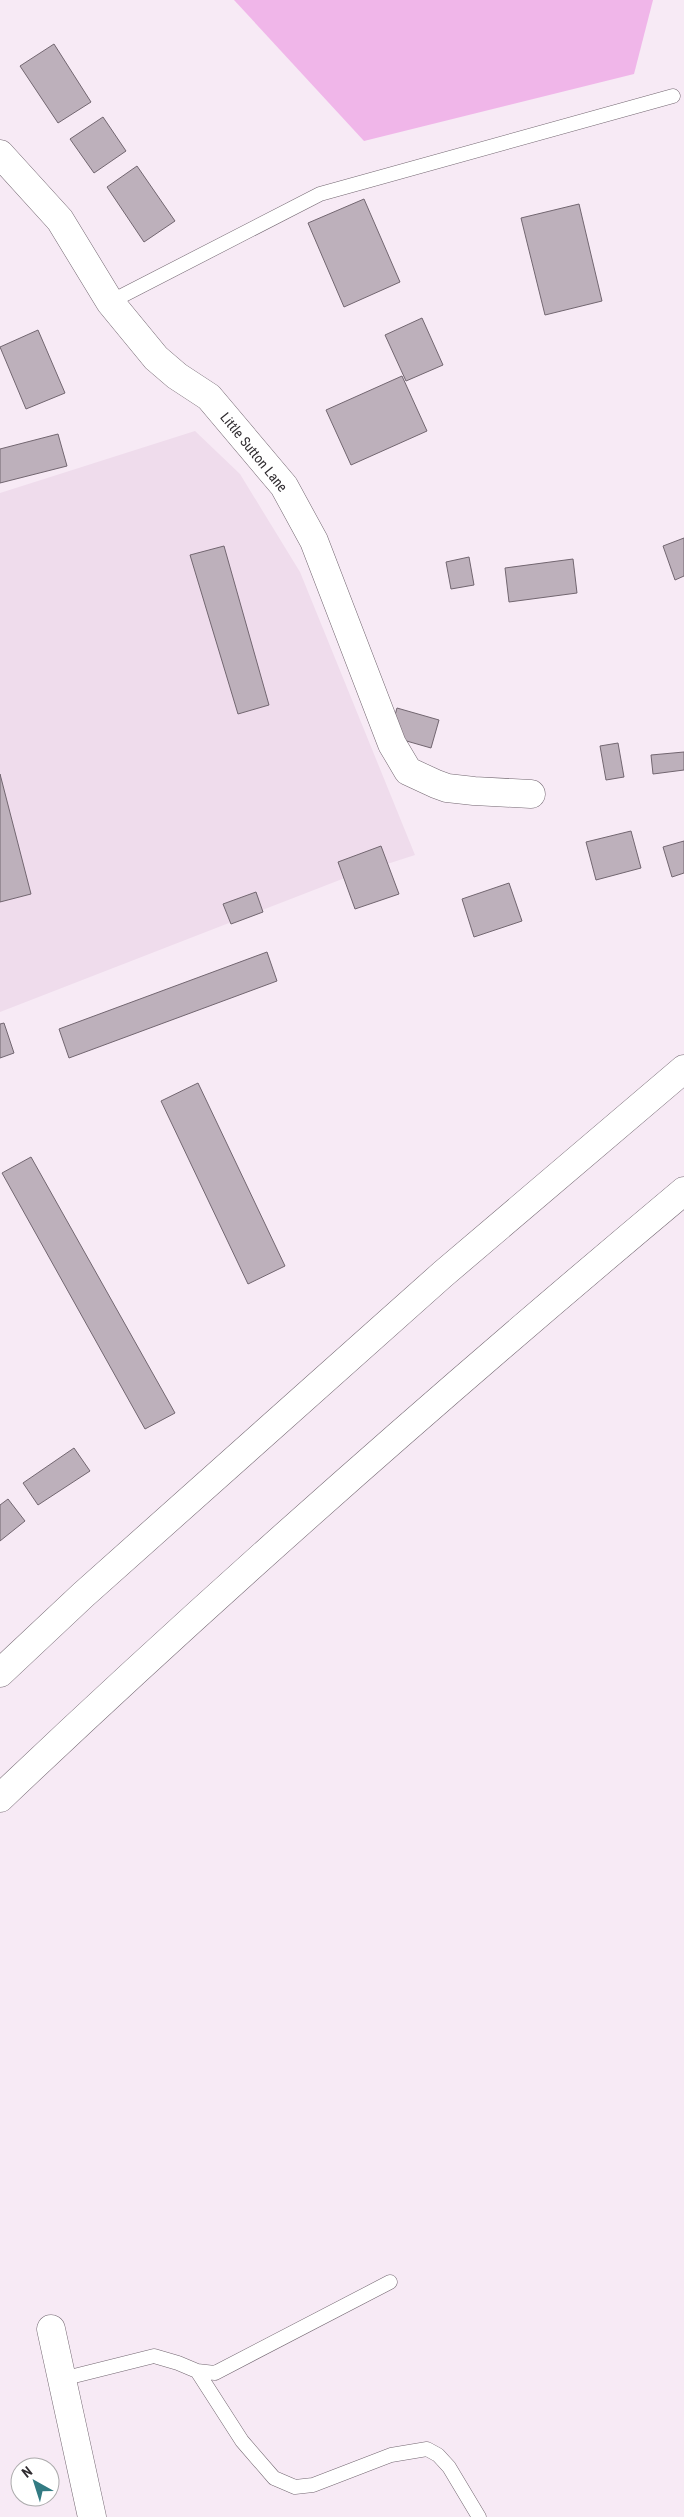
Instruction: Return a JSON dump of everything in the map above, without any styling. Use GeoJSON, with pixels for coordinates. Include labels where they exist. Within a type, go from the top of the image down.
{"type":"FeatureCollection","features":[{"type":"Feature","properties":{"kind":"main road","name":"Little Sutton Lane"},"geometry":{"type":"LineString","coordinates":[[0,154],[60,220],[110,302],[156,358],[177,376],[209,396],[284,486],[314,541],[392,744],[408,772],[447,788],[531,794]]}},
{"type":"Feature","properties":{"kind":"main road"},"geometry":{"type":"LineString","coordinates":[[0,1673],[105,1575],[421,1294],[684,1069]]}},
{"type":"Feature","properties":{"kind":"main road"},"geometry":{"type":"LineString","coordinates":[[0,1798],[131,1674],[336,1489],[684,1191]]}},
{"type":"Feature","properties":{"kind":"main road"},"geometry":{"type":"LineString","coordinates":[[51,2329],[92,2517]]}},
{"type":"Feature","properties":{"kind":"lane"},"geometry":{"type":"LineString","coordinates":[[110,302],[320,194],[673,96]]}},
{"type":"Feature","properties":{"kind":"lane"},"geometry":{"type":"LineString","coordinates":[[62,2379],[154,2356],[178,2363],[197,2372],[215,2373],[390,2282]]}},
{"type":"Feature","properties":{"kind":"lane"},"geometry":{"type":"LineString","coordinates":[[197,2372],[242,2441],[274,2478],[295,2487],[313,2485],[391,2455],[427,2449],[438,2455],[449,2466],[479,2517]]}},
{"type":"Feature","properties":{"kind":"shaded area"},"geometry":{"type":"Polygon","coordinates":[[[234,0],[653,0],[634,74],[364,141],[234,0]]]}},
{"type":"Feature","properties":{"kind":"shaded area"},"geometry":{"type":"Polygon","coordinates":[[[195,431],[240,474],[300,572],[415,855],[350,876],[0,1012],[0,493],[195,431]]]}},
{"type":"Feature","properties":{"kind":"building"},"geometry":{"type":"Polygon","coordinates":[[[54,44],[91,102],[58,123],[20,66],[54,44]]]}},
{"type":"Feature","properties":{"kind":"building"},"geometry":{"type":"Polygon","coordinates":[[[103,117],[126,151],[94,173],[70,139],[103,117]]]}},
{"type":"Feature","properties":{"kind":"building"},"geometry":{"type":"Polygon","coordinates":[[[137,166],[175,221],[144,242],[107,187],[137,166]]]}},
{"type":"Feature","properties":{"kind":"building"},"geometry":{"type":"Polygon","coordinates":[[[364,199],[400,282],[344,307],[308,223],[364,199]]]}},
{"type":"Feature","properties":{"kind":"building"},"geometry":{"type":"Polygon","coordinates":[[[579,204],[602,301],[545,315],[521,218],[579,204]]]}},
{"type":"Feature","properties":{"kind":"building"},"geometry":{"type":"Polygon","coordinates":[[[422,318],[443,365],[406,381],[385,335],[422,318]]]}},
{"type":"Feature","properties":{"kind":"building"},"geometry":{"type":"Polygon","coordinates":[[[38,330],[65,393],[26,409],[0,347],[38,330]]]}},
{"type":"Feature","properties":{"kind":"building"},"geometry":{"type":"Polygon","coordinates":[[[402,376],[427,431],[351,465],[326,410],[402,376]]]}},
{"type":"Feature","properties":{"kind":"building"},"geometry":{"type":"Polygon","coordinates":[[[58,434],[67,466],[0,483],[0,449],[58,434]]]}},
{"type":"Feature","properties":{"kind":"building"},"geometry":{"type":"Polygon","coordinates":[[[684,538],[684,576],[675,580],[663,546],[684,538]]]}},
{"type":"Feature","properties":{"kind":"building"},"geometry":{"type":"Polygon","coordinates":[[[224,546],[269,705],[238,714],[190,555],[224,546]]]}},
{"type":"Feature","properties":{"kind":"building"},"geometry":{"type":"Polygon","coordinates":[[[469,557],[474,585],[451,589],[446,562],[469,557]]]}},
{"type":"Feature","properties":{"kind":"building"},"geometry":{"type":"Polygon","coordinates":[[[573,559],[577,593],[509,602],[505,568],[573,559]]]}},
{"type":"Feature","properties":{"kind":"building"},"geometry":{"type":"Polygon","coordinates":[[[397,708],[439,720],[431,748],[389,736],[397,708]]]}},
{"type":"Feature","properties":{"kind":"building"},"geometry":{"type":"Polygon","coordinates":[[[618,743],[624,777],[606,780],[600,746],[618,743]]]}},
{"type":"Feature","properties":{"kind":"building"},"geometry":{"type":"Polygon","coordinates":[[[684,752],[684,770],[653,774],[651,755],[684,752]]]}},
{"type":"Feature","properties":{"kind":"building"},"geometry":{"type":"Polygon","coordinates":[[[0,774],[31,894],[0,902],[0,774]]]}},
{"type":"Feature","properties":{"kind":"building"},"geometry":{"type":"Polygon","coordinates":[[[631,831],[641,868],[596,880],[586,842],[631,831]]]}},
{"type":"Feature","properties":{"kind":"building"},"geometry":{"type":"Polygon","coordinates":[[[684,841],[684,873],[672,877],[663,847],[684,841]]]}},
{"type":"Feature","properties":{"kind":"building"},"geometry":{"type":"Polygon","coordinates":[[[381,846],[399,894],[355,909],[338,862],[381,846]]]}},
{"type":"Feature","properties":{"kind":"building"},"geometry":{"type":"Polygon","coordinates":[[[509,883],[522,921],[474,937],[462,899],[509,883]]]}},
{"type":"Feature","properties":{"kind":"building"},"geometry":{"type":"Polygon","coordinates":[[[256,892],[263,912],[231,924],[223,904],[256,892]]]}},
{"type":"Feature","properties":{"kind":"building"},"geometry":{"type":"Polygon","coordinates":[[[267,952],[277,981],[69,1058],[59,1029],[267,952]]]}},
{"type":"Feature","properties":{"kind":"building"},"geometry":{"type":"Polygon","coordinates":[[[4,1023],[14,1053],[0,1058],[0,1024],[4,1023]]]}},
{"type":"Feature","properties":{"kind":"building"},"geometry":{"type":"Polygon","coordinates":[[[198,1083],[285,1266],[248,1284],[161,1101],[198,1083]]]}},
{"type":"Feature","properties":{"kind":"building"},"geometry":{"type":"Polygon","coordinates":[[[31,1157],[175,1413],[145,1429],[2,1173],[31,1157]]]}},
{"type":"Feature","properties":{"kind":"building"},"geometry":{"type":"Polygon","coordinates":[[[74,1448],[90,1471],[38,1505],[23,1483],[74,1448]]]}},
{"type":"Feature","properties":{"kind":"building"},"geometry":{"type":"Polygon","coordinates":[[[8,1499],[25,1521],[0,1541],[0,1505],[8,1499]]]}}]}
